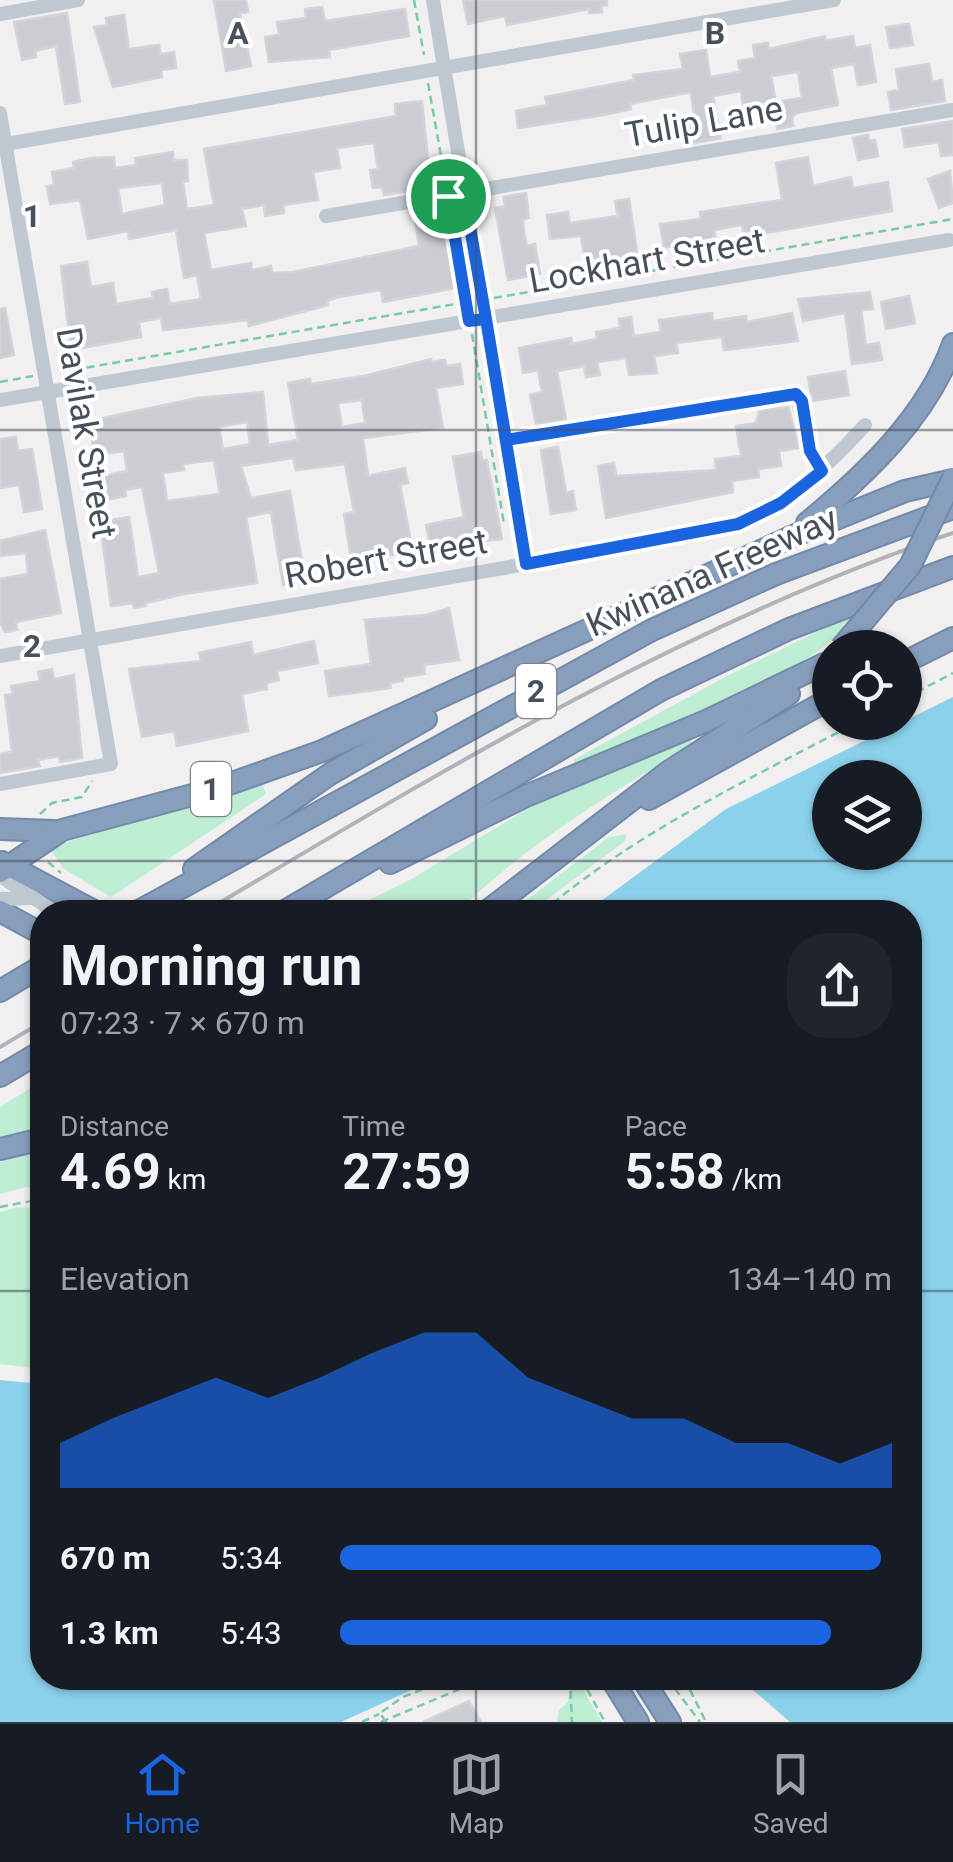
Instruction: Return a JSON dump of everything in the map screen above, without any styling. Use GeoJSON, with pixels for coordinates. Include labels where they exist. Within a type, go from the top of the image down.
{"type":"FeatureCollection","features":[{"type":"Feature","properties":{"kind":"highway"},"geometry":{"type":"LineString","coordinates":[[791,536],[863,476],[925,396],[953,344]]}},
{"type":"Feature","properties":{"kind":"highway"},"geometry":{"type":"LineString","coordinates":[[857,630],[904,575],[953,479]]}},
{"type":"Feature","properties":{"kind":"highway","name":"1"},"geometry":{"type":"LineString","coordinates":[[0,829],[30,833],[62,830],[218,788],[322,751],[600,627],[791,536],[905,491],[953,479]]}},
{"type":"Feature","properties":{"kind":"highway","name":"Kwinana Freeway"},"geometry":{"type":"LineString","coordinates":[[156,900],[652,630],[826,554],[953,508]]}},
{"type":"Feature","properties":{"kind":"highway","name":"2"},"geometry":{"type":"LineString","coordinates":[[303,900],[660,690],[790,629],[953,567]]}},
{"type":"Feature","properties":{"kind":"highway"},"geometry":{"type":"LineString","coordinates":[[151,900],[330,774],[600,627]]}},
{"type":"Feature","properties":{"kind":"highway"},"geometry":{"type":"LineString","coordinates":[[922,654],[953,638]]}},
{"type":"Feature","properties":{"kind":"highway"},"geometry":{"type":"LineString","coordinates":[[315,900],[526,796],[706,721],[812,668]]}},
{"type":"Feature","properties":{"kind":"highway"},"geometry":{"type":"LineString","coordinates":[[501,900],[668,772],[792,692],[812,674]]}},
{"type":"Feature","properties":{"kind":"highway"},"geometry":{"type":"LineString","coordinates":[[594,828],[812,709]]}},
{"type":"Feature","properties":{"kind":"highway"},"geometry":{"type":"LineString","coordinates":[[2,869],[62,830]]}},
{"type":"Feature","properties":{"kind":"highway"},"geometry":{"type":"LineString","coordinates":[[2,869],[70,900]]}},
{"type":"Feature","properties":{"kind":"highway"},"geometry":{"type":"LineString","coordinates":[[0,911],[30,927]]}},
{"type":"Feature","properties":{"kind":"highway"},"geometry":{"type":"LineString","coordinates":[[0,990],[30,973]]}},
{"type":"Feature","properties":{"kind":"highway"},"geometry":{"type":"LineString","coordinates":[[0,1060],[30,1044]]}},
{"type":"Feature","properties":{"kind":"highway"},"geometry":{"type":"LineString","coordinates":[[0,1076],[30,1058]]}},
{"type":"Feature","properties":{"kind":"highway"},"geometry":{"type":"LineString","coordinates":[[0,1149],[30,1142]]}},
{"type":"Feature","properties":{"kind":"highway"},"geometry":{"type":"LineString","coordinates":[[618,1690],[638,1722]]}},
{"type":"Feature","properties":{"kind":"highway"},"geometry":{"type":"LineString","coordinates":[[650,1690],[670,1722]]}},
{"type":"Feature","properties":{"kind":"street"},"geometry":{"type":"LineString","coordinates":[[0,14],[78,0]]}},
{"type":"Feature","properties":{"kind":"street"},"geometry":{"type":"LineString","coordinates":[[432,0],[526,564]]}},
{"type":"Feature","properties":{"kind":"street"},"geometry":{"type":"LineString","coordinates":[[3,145],[834,0]]}},
{"type":"Feature","properties":{"kind":"street","name":"Tulip Lane"},"geometry":{"type":"LineString","coordinates":[[326,216],[953,110]]}},
{"type":"Feature","properties":{"kind":"street","name":"Davilak Street"},"geometry":{"type":"LineString","coordinates":[[0,113],[111,764]]}},
{"type":"Feature","properties":{"kind":"street","name":"Lockhart Street"},"geometry":{"type":"LineString","coordinates":[[0,400],[949,240]]}},
{"type":"Feature","properties":{"kind":"street"},"geometry":{"type":"LineString","coordinates":[[506,440],[796,394],[802,401],[810,451],[822,471]]}},
{"type":"Feature","properties":{"kind":"street","name":"Robert Street"},"geometry":{"type":"LineString","coordinates":[[0,656],[738,524],[781,503],[822,471],[865,425]]}},
{"type":"Feature","properties":{"kind":"street"},"geometry":{"type":"LineString","coordinates":[[0,784],[111,764]]}},
{"type":"Feature","properties":{"kind":"street"},"geometry":{"type":"LineString","coordinates":[[2,869],[37,899]]}},
{"type":"Feature","properties":{"kind":"street"},"geometry":{"type":"LineString","coordinates":[[0,899],[37,899]]}},
{"type":"Feature","properties":{"kind":"path"},"geometry":{"type":"LineString","coordinates":[[414,0],[506,531]]}},
{"type":"Feature","properties":{"kind":"path"},"geometry":{"type":"LineString","coordinates":[[922,690],[953,674]]}},
{"type":"Feature","properties":{"kind":"path"},"geometry":{"type":"LineString","coordinates":[[557,900],[576,883],[824,740]]}},
{"type":"Feature","properties":{"kind":"path"},"geometry":{"type":"LineString","coordinates":[[26,818],[40,814],[52,803],[82,798],[94,775],[111,764]]}},
{"type":"Feature","properties":{"kind":"path"},"geometry":{"type":"LineString","coordinates":[[0,1207],[30,1201]]}},
{"type":"Feature","properties":{"kind":"path"},"geometry":{"type":"LineString","coordinates":[[362,1722],[423,1690]]}},
{"type":"Feature","properties":{"kind":"path"},"geometry":{"type":"LineString","coordinates":[[380,1713],[384,1721],[452,1690]]}},
{"type":"Feature","properties":{"kind":"path"},"geometry":{"type":"LineString","coordinates":[[571,1690],[572,1722]]}},
{"type":"Feature","properties":{"kind":"path"},"geometry":{"type":"LineString","coordinates":[[588,1690],[605,1722]]}},
{"type":"Feature","properties":{"kind":"path"},"geometry":{"type":"LineString","coordinates":[[677,1690],[703,1722]]}},
{"type":"Feature","properties":{"kind":"path"},"geometry":{"type":"LineString","coordinates":[[689,1690],[703,1722]]}},
{"type":"Feature","properties":{"kind":"green space"},"geometry":{"type":"Polygon","coordinates":[[[855,613],[855,620],[843,630],[820,630],[855,613]]]}},
{"type":"Feature","properties":{"kind":"green space"},"geometry":{"type":"Polygon","coordinates":[[[812,634],[812,655],[759,688],[579,767],[573,760],[812,634]]]}},
{"type":"Feature","properties":{"kind":"green space"},"geometry":{"type":"Polygon","coordinates":[[[690,738],[693,745],[570,821],[511,864],[470,900],[369,900],[408,881],[539,802],[690,738]]]}},
{"type":"Feature","properties":{"kind":"green space"},"geometry":{"type":"Polygon","coordinates":[[[261,781],[266,794],[111,897],[64,869],[49,848],[261,781]]]}},
{"type":"Feature","properties":{"kind":"green space"},"geometry":{"type":"Polygon","coordinates":[[[627,834],[625,841],[546,900],[527,900],[609,837],[627,834]]]}},
{"type":"Feature","properties":{"kind":"green space"},"geometry":{"type":"Polygon","coordinates":[[[30,1088],[30,1132],[0,1138],[0,1107],[30,1088]]]}},
{"type":"Feature","properties":{"kind":"green space"},"geometry":{"type":"Polygon","coordinates":[[[30,1152],[30,1188],[0,1194],[0,1162],[30,1152]]]}},
{"type":"Feature","properties":{"kind":"green space"},"geometry":{"type":"Polygon","coordinates":[[[30,1208],[30,1368],[0,1364],[0,1212],[30,1208]]]}},
{"type":"Feature","properties":{"kind":"green space"},"geometry":{"type":"Polygon","coordinates":[[[570,1690],[583,1690],[602,1722],[557,1722],[559,1710],[568,1702],[570,1690]]]}},
{"type":"Feature","properties":{"kind":"water"},"geometry":{"type":"Polygon","coordinates":[[[953,697],[953,1722],[790,1722],[753,1690],[922,1690],[922,900],[602,900],[726,809],[812,767],[812,870],[922,870],[922,760],[825,760],[866,740],[922,740],[922,712],[953,697]]]}},
{"type":"Feature","properties":{"kind":"water"},"geometry":{"type":"Polygon","coordinates":[[[0,1380],[30,1383],[30,1690],[412,1690],[341,1722],[0,1722],[0,1380]]]}},
{"type":"Feature","properties":{"kind":"building"},"geometry":{"type":"Polygon","coordinates":[[[214,0],[246,0],[248,12],[240,13],[251,66],[226,71],[214,0]]]}},
{"type":"Feature","properties":{"kind":"building"},"geometry":{"type":"Polygon","coordinates":[[[463,0],[607,0],[607,5],[601,6],[602,12],[589,13],[589,9],[507,25],[505,16],[468,24],[463,0]]]}},
{"type":"Feature","properties":{"kind":"building"},"geometry":{"type":"Polygon","coordinates":[[[322,7],[325,21],[405,9],[409,36],[329,50],[330,57],[269,62],[265,37],[279,35],[277,22],[306,18],[305,9],[322,7]]]}},
{"type":"Feature","properties":{"kind":"building"},"geometry":{"type":"Polygon","coordinates":[[[67,13],[80,102],[65,104],[56,46],[35,51],[36,57],[22,60],[14,22],[67,13]]]}},
{"type":"Feature","properties":{"kind":"building"},"geometry":{"type":"Polygon","coordinates":[[[124,15],[129,49],[159,45],[160,54],[174,52],[176,68],[161,70],[162,77],[113,87],[94,27],[107,25],[106,18],[124,15]]]}},
{"type":"Feature","properties":{"kind":"building"},"geometry":{"type":"Polygon","coordinates":[[[909,24],[913,45],[890,48],[886,27],[909,24]]]}},
{"type":"Feature","properties":{"kind":"building"},"geometry":{"type":"Polygon","coordinates":[[[825,36],[825,41],[853,36],[855,48],[870,45],[876,82],[858,85],[854,64],[831,68],[838,105],[797,113],[792,117],[793,126],[777,129],[773,104],[743,105],[741,91],[713,96],[721,138],[694,143],[689,116],[694,115],[691,92],[630,104],[631,109],[604,115],[518,128],[516,111],[547,105],[545,97],[634,80],[633,75],[683,69],[680,54],[706,50],[710,77],[740,72],[738,61],[755,58],[753,45],[768,43],[769,49],[825,36]],[[798,72],[771,76],[776,102],[802,98],[798,72]]]}},
{"type":"Feature","properties":{"kind":"building"},"geometry":{"type":"Polygon","coordinates":[[[929,64],[932,82],[942,80],[945,101],[891,110],[888,92],[899,90],[896,69],[929,64]]]}},
{"type":"Feature","properties":{"kind":"building"},"geometry":{"type":"Polygon","coordinates":[[[422,101],[431,187],[384,195],[382,187],[373,188],[370,170],[378,169],[374,143],[337,148],[340,168],[313,172],[318,200],[283,205],[284,213],[265,216],[264,205],[242,209],[246,226],[204,233],[211,270],[251,263],[252,270],[271,266],[272,273],[293,272],[419,246],[414,212],[443,207],[456,288],[383,302],[381,290],[338,297],[327,301],[328,305],[249,326],[248,320],[163,330],[161,318],[139,322],[141,337],[71,350],[61,266],[87,262],[91,287],[113,283],[116,304],[153,298],[152,292],[167,289],[170,304],[201,299],[197,275],[184,278],[176,230],[129,239],[128,231],[88,239],[80,200],[50,204],[47,186],[54,185],[52,172],[74,168],[73,162],[91,158],[114,157],[115,168],[136,165],[135,158],[173,152],[173,160],[187,160],[188,181],[183,182],[187,209],[214,205],[204,149],[396,116],[395,104],[422,101]],[[162,183],[118,188],[122,214],[165,205],[162,183]]]}},
{"type":"Feature","properties":{"kind":"building"},"geometry":{"type":"Polygon","coordinates":[[[953,121],[953,155],[941,156],[939,142],[905,147],[902,129],[953,121]]]}},
{"type":"Feature","properties":{"kind":"building"},"geometry":{"type":"Polygon","coordinates":[[[868,135],[869,141],[875,140],[878,156],[858,160],[853,138],[868,135]]]}},
{"type":"Feature","properties":{"kind":"building"},"geometry":{"type":"Polygon","coordinates":[[[808,157],[813,186],[851,177],[853,188],[888,182],[892,211],[744,237],[742,225],[714,230],[716,238],[664,248],[660,224],[701,219],[700,212],[782,200],[776,163],[808,157]]]}},
{"type":"Feature","properties":{"kind":"building"},"geometry":{"type":"Polygon","coordinates":[[[950,171],[953,203],[939,208],[928,179],[950,171]]]}},
{"type":"Feature","properties":{"kind":"building"},"geometry":{"type":"Polygon","coordinates":[[[526,193],[529,218],[523,220],[524,232],[527,246],[535,244],[540,274],[508,280],[495,208],[505,206],[503,197],[526,193]]]}},
{"type":"Feature","properties":{"kind":"building"},"geometry":{"type":"Polygon","coordinates":[[[629,199],[638,258],[586,269],[581,236],[550,239],[547,215],[568,212],[570,223],[618,216],[615,201],[629,199]]]}},
{"type":"Feature","properties":{"kind":"building"},"geometry":{"type":"Polygon","coordinates":[[[870,292],[873,309],[861,310],[866,345],[879,343],[882,360],[852,364],[845,313],[803,321],[798,299],[870,292]]]}},
{"type":"Feature","properties":{"kind":"building"},"geometry":{"type":"Polygon","coordinates":[[[909,296],[915,323],[886,329],[881,302],[909,296]]]}},
{"type":"Feature","properties":{"kind":"building"},"geometry":{"type":"Polygon","coordinates":[[[5,308],[14,355],[0,358],[0,309],[5,308]]]}},
{"type":"Feature","properties":{"kind":"building"},"geometry":{"type":"Polygon","coordinates":[[[712,313],[713,321],[746,316],[747,322],[792,313],[798,341],[724,350],[722,337],[676,343],[678,353],[654,356],[657,373],[629,375],[626,358],[597,362],[600,375],[586,377],[584,366],[557,371],[566,420],[536,424],[530,395],[542,392],[538,370],[523,373],[519,348],[571,338],[572,344],[597,339],[596,332],[620,328],[619,319],[631,317],[634,336],[661,332],[659,320],[712,313]]]}},
{"type":"Feature","properties":{"kind":"building"},"geometry":{"type":"Polygon","coordinates":[[[431,359],[445,360],[446,366],[460,364],[463,384],[436,388],[443,428],[363,438],[368,476],[405,468],[408,483],[400,485],[414,557],[402,561],[399,553],[352,566],[344,514],[354,512],[345,464],[296,470],[293,458],[241,466],[251,498],[290,491],[304,574],[294,576],[295,583],[283,585],[271,512],[246,517],[257,583],[184,594],[134,608],[133,603],[111,606],[100,522],[129,517],[138,577],[159,573],[142,487],[125,490],[126,496],[96,502],[89,466],[100,464],[103,476],[127,471],[124,451],[94,455],[89,421],[197,398],[263,392],[268,445],[298,440],[288,383],[310,379],[311,384],[431,359]],[[362,400],[338,403],[342,427],[365,423],[362,400]],[[247,422],[219,427],[223,449],[250,444],[247,422]],[[214,460],[183,464],[184,470],[163,473],[167,501],[220,494],[214,460]]]}},
{"type":"Feature","properties":{"kind":"building"},"geometry":{"type":"Polygon","coordinates":[[[845,371],[849,395],[812,401],[808,377],[845,371]]]}},
{"type":"Feature","properties":{"kind":"building"},"geometry":{"type":"Polygon","coordinates":[[[788,406],[799,448],[779,451],[781,466],[758,469],[759,477],[732,481],[733,492],[606,518],[598,466],[614,463],[616,476],[716,470],[715,459],[741,456],[736,426],[756,423],[759,411],[788,406]]]}},
{"type":"Feature","properties":{"kind":"building"},"geometry":{"type":"Polygon","coordinates":[[[16,437],[18,451],[32,449],[42,509],[24,512],[19,485],[0,488],[0,439],[16,437]]]}},
{"type":"Feature","properties":{"kind":"building"},"geometry":{"type":"Polygon","coordinates":[[[558,447],[566,493],[573,491],[576,510],[551,514],[541,450],[558,447]]]}},
{"type":"Feature","properties":{"kind":"building"},"geometry":{"type":"Polygon","coordinates":[[[481,452],[482,461],[487,460],[502,539],[431,548],[426,525],[464,517],[453,457],[481,452]]]}},
{"type":"Feature","properties":{"kind":"building"},"geometry":{"type":"Polygon","coordinates":[[[45,530],[61,613],[16,622],[17,630],[5,632],[0,622],[0,579],[28,574],[26,553],[0,556],[0,541],[45,530]]]}},
{"type":"Feature","properties":{"kind":"building"},"geometry":{"type":"Polygon","coordinates":[[[449,608],[459,660],[424,665],[425,674],[403,677],[403,681],[390,683],[391,688],[329,696],[325,671],[371,664],[365,620],[426,615],[449,608]]]}},
{"type":"Feature","properties":{"kind":"building"},"geometry":{"type":"Polygon","coordinates":[[[314,641],[318,663],[277,671],[279,680],[266,683],[267,689],[242,694],[248,731],[177,746],[174,731],[142,737],[129,669],[201,661],[199,653],[251,642],[253,655],[314,641]]]}},
{"type":"Feature","properties":{"kind":"building"},"geometry":{"type":"Polygon","coordinates":[[[52,669],[54,679],[74,675],[82,758],[60,762],[59,756],[38,760],[40,766],[0,773],[0,754],[12,752],[5,695],[13,694],[11,686],[40,681],[38,672],[52,669]]]}},
{"type":"Feature","properties":{"kind":"building"},"geometry":{"type":"Polygon","coordinates":[[[469,1701],[481,1722],[423,1722],[469,1701]]]}},
{"type":"Feature","properties":{"kind":"railway"},"geometry":{"type":"LineString","coordinates":[[224,900],[476,753],[662,655],[854,569],[953,533]]}},
{"type":"Feature","properties":{"kind":"railway"},"geometry":{"type":"LineString","coordinates":[[0,1047],[30,1029]]}},
{"type":"Feature","properties":{"kind":"route"},"geometry":{"type":"LineString","coordinates":[[448,196],[464,193],[486,319],[506,440],[796,394],[802,401],[810,451],[822,471],[781,503],[738,524],[526,564],[486,319],[469,321],[448,196]]}}]}
